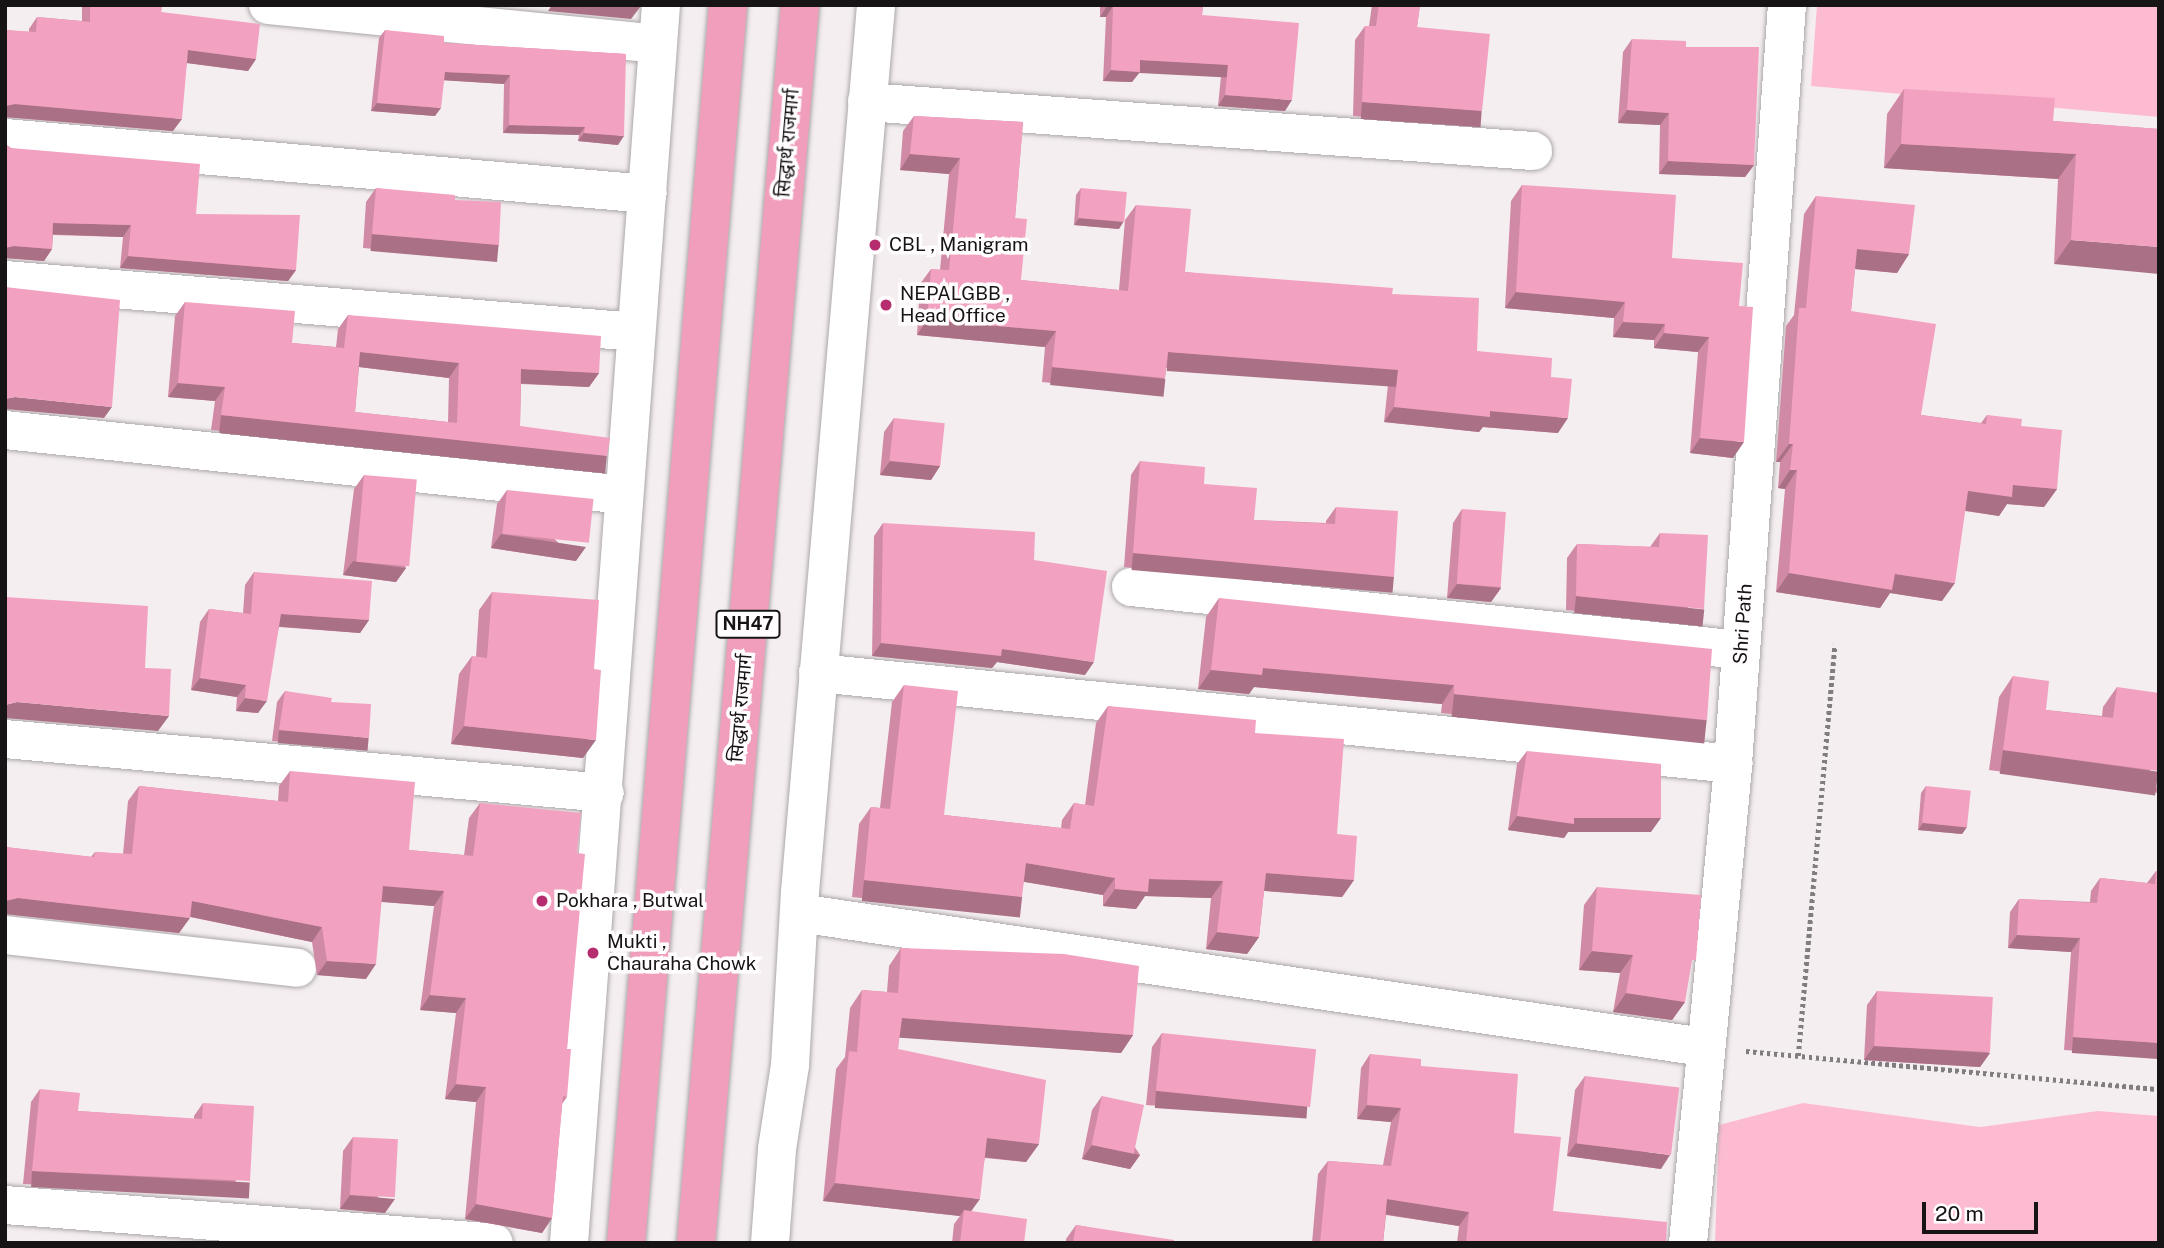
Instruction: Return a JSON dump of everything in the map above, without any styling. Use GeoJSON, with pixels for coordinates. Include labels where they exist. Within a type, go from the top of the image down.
{"type":"FeatureCollection","features":[{"type":"Feature","properties":{"kind":"highway"},"geometry":{"type":"LineString","coordinates":[[626,1243],[728,5]]}},
{"type":"Feature","properties":{"kind":"highway","name":"सिद्धार्थ राजमार्ग"},"geometry":{"type":"LineString","coordinates":[[696,1243],[800,5]]}},
{"type":"Feature","properties":{"kind":"street"},"geometry":{"type":"LineString","coordinates":[[268,5],[657,44]]}},
{"type":"Feature","properties":{"kind":"street"},"geometry":{"type":"LineString","coordinates":[[569,1243],[605,793],[660,5]]}},
{"type":"Feature","properties":{"kind":"street"},"geometry":{"type":"LineString","coordinates":[[770,1243],[777,1149],[790,1065],[818,673],[876,5]]}},
{"type":"Feature","properties":{"kind":"street","name":"Shri Path"},"geometry":{"type":"LineString","coordinates":[[1688,1243],[1703,1047],[1732,764],[1787,5]]}},
{"type":"Feature","properties":{"kind":"street"},"geometry":{"type":"LineString","coordinates":[[867,102],[1533,152]]}},
{"type":"Feature","properties":{"kind":"street"},"geometry":{"type":"LineString","coordinates":[[5,138],[648,194]]}},
{"type":"Feature","properties":{"kind":"street"},"geometry":{"type":"LineString","coordinates":[[5,280],[636,332]]}},
{"type":"Feature","properties":{"kind":"street"},"geometry":{"type":"LineString","coordinates":[[5,430],[624,495]]}},
{"type":"Feature","properties":{"kind":"street"},"geometry":{"type":"LineString","coordinates":[[1131,587],[1741,650]]}},
{"type":"Feature","properties":{"kind":"street"},"geometry":{"type":"LineString","coordinates":[[818,673],[1732,764]]}},
{"type":"Feature","properties":{"kind":"street"},"geometry":{"type":"LineString","coordinates":[[5,739],[605,793]]}},
{"type":"Feature","properties":{"kind":"street"},"geometry":{"type":"LineString","coordinates":[[799,913],[1703,1047]]}},
{"type":"Feature","properties":{"kind":"street"},"geometry":{"type":"LineString","coordinates":[[5,935],[297,968]]}},
{"type":"Feature","properties":{"kind":"street"},"geometry":{"type":"LineString","coordinates":[[5,1205],[494,1243]]}},
{"type":"Feature","properties":{"kind":"path"},"geometry":{"type":"LineString","coordinates":[[1798,1056],[1835,645]]}},
{"type":"Feature","properties":{"kind":"path"},"geometry":{"type":"LineString","coordinates":[[1703,1047],[2159,1088]]}},
{"type":"Feature","properties":{"kind":"shaded area"},"geometry":{"type":"Polygon","coordinates":[[[1817,5],[2159,5],[2159,117],[1811,86],[1817,5]]]}},
{"type":"Feature","properties":{"kind":"shaded area"},"geometry":{"type":"Polygon","coordinates":[[[1803,1103],[1980,1127],[2098,1111],[2159,1116],[2159,1243],[1715,1243],[1719,1125],[1803,1103]]]}},
{"type":"Feature","properties":{"kind":"building"},"geometry":{"type":"Polygon","coordinates":[[[90,5],[162,5],[161,12],[260,24],[256,59],[188,50],[182,119],[15,104],[5,106],[5,30],[36,32],[37,17],[90,22],[90,5]]]}},
{"type":"Feature","properties":{"kind":"building"},"geometry":{"type":"Polygon","coordinates":[[[1107,5],[1203,5],[1202,15],[1299,23],[1292,100],[1225,95],[1228,65],[1140,60],[1140,72],[1111,70],[1113,6],[1107,5]]]}},
{"type":"Feature","properties":{"kind":"building"},"geometry":{"type":"Polygon","coordinates":[[[1379,5],[1420,5],[1417,27],[1490,34],[1482,111],[1362,102],[1365,26],[1376,26],[1379,5]]]}},
{"type":"Feature","properties":{"kind":"building"},"geometry":{"type":"Polygon","coordinates":[[[385,30],[444,36],[444,43],[626,54],[624,136],[584,133],[585,127],[509,125],[510,75],[445,72],[441,108],[377,103],[385,30]]]}},
{"type":"Feature","properties":{"kind":"building"},"geometry":{"type":"Polygon","coordinates":[[[1632,39],[1686,41],[1686,47],[1759,47],[1754,165],[1668,161],[1669,113],[1627,110],[1632,39]]]}},
{"type":"Feature","properties":{"kind":"building"},"geometry":{"type":"Polygon","coordinates":[[[1904,89],[2055,98],[2053,121],[2159,129],[2159,247],[2071,240],[2076,154],[1901,144],[1904,89]]]}},
{"type":"Feature","properties":{"kind":"building"},"geometry":{"type":"Polygon","coordinates":[[[914,116],[1023,122],[1015,218],[1027,219],[1021,280],[1128,291],[1136,205],[1191,209],[1185,272],[1393,288],[1392,294],[1479,298],[1477,351],[1552,358],[1551,377],[1572,379],[1568,418],[1490,411],[1490,417],[1394,407],[1398,370],[1168,352],[1165,378],[1052,367],[1056,331],[927,320],[931,269],[949,270],[960,158],[910,154],[914,116]]]}},
{"type":"Feature","properties":{"kind":"building"},"geometry":{"type":"Polygon","coordinates":[[[5,144],[11,148],[200,164],[196,214],[300,215],[296,270],[128,256],[131,225],[53,223],[52,249],[14,246],[5,248],[5,144]]]}},
{"type":"Feature","properties":{"kind":"building"},"geometry":{"type":"Polygon","coordinates":[[[1522,185],[1676,195],[1672,258],[1743,263],[1739,306],[1753,307],[1744,442],[1700,438],[1709,337],[1664,333],[1665,324],[1623,322],[1625,302],[1516,292],[1522,185]]]}},
{"type":"Feature","properties":{"kind":"building"},"geometry":{"type":"Polygon","coordinates":[[[376,188],[455,195],[455,200],[501,202],[499,245],[372,234],[376,188]]]}},
{"type":"Feature","properties":{"kind":"building"},"geometry":{"type":"Polygon","coordinates":[[[1081,188],[1127,192],[1124,222],[1078,218],[1081,188]]]}},
{"type":"Feature","properties":{"kind":"building"},"geometry":{"type":"Polygon","coordinates":[[[1816,196],[1915,205],[1909,254],[1857,249],[1851,311],[1936,324],[1921,415],[1986,424],[1987,415],[2022,419],[2021,426],[2062,430],[2057,489],[2013,485],[2012,497],[1968,491],[1955,583],[1895,574],[1892,590],[1789,573],[1797,470],[1790,470],[1793,444],[1789,444],[1799,308],[1806,308],[1816,196]]]}},
{"type":"Feature","properties":{"kind":"building"},"geometry":{"type":"Polygon","coordinates":[[[5,287],[120,300],[112,407],[15,397],[5,399],[5,287]]]}},
{"type":"Feature","properties":{"kind":"building"},"geometry":{"type":"Polygon","coordinates":[[[185,302],[295,311],[292,343],[344,348],[348,315],[601,336],[599,373],[521,369],[520,426],[610,438],[607,456],[221,415],[225,387],[178,383],[185,302]],[[360,352],[355,412],[457,423],[459,363],[360,352]]]}},
{"type":"Feature","properties":{"kind":"building"},"geometry":{"type":"Polygon","coordinates":[[[894,418],[945,423],[940,466],[890,461],[894,418]]]}},
{"type":"Feature","properties":{"kind":"building"},"geometry":{"type":"Polygon","coordinates":[[[1140,461],[1205,467],[1204,484],[1257,488],[1254,520],[1335,524],[1336,507],[1398,511],[1394,577],[1133,553],[1140,461]]]}},
{"type":"Feature","properties":{"kind":"building"},"geometry":{"type":"Polygon","coordinates":[[[364,475],[417,480],[409,566],[356,562],[364,475]]]}},
{"type":"Feature","properties":{"kind":"building"},"geometry":{"type":"Polygon","coordinates":[[[507,490],[594,499],[589,543],[502,534],[507,490]]]}},
{"type":"Feature","properties":{"kind":"building"},"geometry":{"type":"Polygon","coordinates":[[[1462,509],[1506,512],[1501,587],[1457,584],[1462,509]]]}},
{"type":"Feature","properties":{"kind":"building"},"geometry":{"type":"Polygon","coordinates":[[[883,523],[1035,532],[1034,560],[1107,571],[1094,662],[1002,649],[1001,656],[881,643],[883,523]]]}},
{"type":"Feature","properties":{"kind":"building"},"geometry":{"type":"Polygon","coordinates":[[[1660,533],[1708,535],[1704,609],[1576,596],[1577,544],[1659,547],[1660,533]]]}},
{"type":"Feature","properties":{"kind":"building"},"geometry":{"type":"Polygon","coordinates":[[[254,572],[372,581],[369,620],[281,614],[267,701],[245,698],[246,685],[200,678],[209,609],[251,614],[254,572]]]}},
{"type":"Feature","properties":{"kind":"building"},"geometry":{"type":"Polygon","coordinates":[[[492,592],[599,600],[594,669],[601,670],[596,740],[464,726],[472,656],[487,658],[492,592]]]}},
{"type":"Feature","properties":{"kind":"building"},"geometry":{"type":"Polygon","coordinates":[[[5,597],[148,606],[145,668],[171,669],[169,716],[17,702],[5,705],[5,597]]]}},
{"type":"Feature","properties":{"kind":"building"},"geometry":{"type":"Polygon","coordinates":[[[1219,598],[1712,649],[1707,720],[1454,694],[1454,685],[1263,668],[1262,675],[1211,670],[1219,598]]]}},
{"type":"Feature","properties":{"kind":"building"},"geometry":{"type":"Polygon","coordinates":[[[2013,676],[2049,681],[2046,710],[2113,718],[2117,687],[2159,693],[2159,771],[2003,750],[2013,676]]]}},
{"type":"Feature","properties":{"kind":"building"},"geometry":{"type":"Polygon","coordinates":[[[904,685],[958,691],[944,815],[1070,829],[1074,803],[1094,806],[1108,706],[1256,720],[1255,733],[1344,739],[1337,834],[1357,836],[1354,880],[1266,873],[1259,937],[1217,932],[1223,881],[1149,879],[1148,892],[1115,889],[1115,878],[1026,863],[1022,897],[864,880],[871,807],[890,809],[904,685]]]}},
{"type":"Feature","properties":{"kind":"building"},"geometry":{"type":"Polygon","coordinates":[[[285,691],[332,698],[331,702],[371,704],[369,738],[279,730],[285,691]]]}},
{"type":"Feature","properties":{"kind":"building"},"geometry":{"type":"Polygon","coordinates":[[[1527,751],[1661,764],[1661,818],[1574,818],[1574,824],[1517,816],[1527,751]]]}},
{"type":"Feature","properties":{"kind":"building"},"geometry":{"type":"Polygon","coordinates":[[[290,771],[415,782],[409,850],[473,856],[480,803],[581,813],[577,853],[585,854],[567,1049],[571,1049],[567,1097],[563,1096],[552,1218],[476,1204],[486,1087],[456,1084],[466,998],[430,995],[444,891],[383,886],[376,964],[327,961],[322,927],[192,901],[190,918],[18,898],[5,901],[5,847],[94,857],[95,852],[132,854],[139,786],[288,802],[290,771]]]}},
{"type":"Feature","properties":{"kind":"building"},"geometry":{"type":"Polygon","coordinates":[[[1926,786],[1971,791],[1967,828],[1922,823],[1926,786]]]}},
{"type":"Feature","properties":{"kind":"building"},"geometry":{"type":"Polygon","coordinates":[[[2156,871],[2159,871],[2159,1043],[2073,1037],[2080,938],[2017,935],[2019,899],[2097,903],[2100,878],[2155,884],[2156,871]]]}},
{"type":"Feature","properties":{"kind":"building"},"geometry":{"type":"Polygon","coordinates":[[[1597,887],[1701,895],[1696,960],[1692,960],[1685,1002],[1626,993],[1633,955],[1592,951],[1597,887]]]}},
{"type":"Feature","properties":{"kind":"building"},"geometry":{"type":"Polygon","coordinates":[[[901,948],[1064,954],[1139,966],[1133,1035],[902,1018],[898,1049],[1046,1080],[1039,1144],[987,1138],[980,1199],[835,1183],[849,1051],[857,1052],[862,990],[898,993],[901,948]]]}},
{"type":"Feature","properties":{"kind":"building"},"geometry":{"type":"Polygon","coordinates":[[[1877,991],[1993,997],[1990,1052],[1874,1046],[1877,991]]]}},
{"type":"Feature","properties":{"kind":"building"},"geometry":{"type":"Polygon","coordinates":[[[1162,1033],[1316,1049],[1310,1107],[1156,1091],[1162,1033]]]}},
{"type":"Feature","properties":{"kind":"building"},"geometry":{"type":"Polygon","coordinates":[[[1370,1054],[1421,1059],[1421,1066],[1518,1074],[1514,1133],[1561,1137],[1553,1211],[1667,1222],[1666,1243],[1466,1243],[1469,1212],[1387,1199],[1383,1243],[1320,1243],[1328,1161],[1391,1166],[1401,1108],[1367,1105],[1370,1054]]]}},
{"type":"Feature","properties":{"kind":"building"},"geometry":{"type":"Polygon","coordinates":[[[1585,1076],[1679,1088],[1671,1155],[1577,1143],[1585,1076]]]}},
{"type":"Feature","properties":{"kind":"building"},"geometry":{"type":"Polygon","coordinates":[[[40,1089],[80,1093],[78,1111],[202,1119],[203,1103],[254,1106],[250,1181],[32,1171],[40,1089]]]}},
{"type":"Feature","properties":{"kind":"building"},"geometry":{"type":"Polygon","coordinates":[[[1102,1096],[1144,1105],[1134,1154],[1092,1145],[1102,1096]]]}},
{"type":"Feature","properties":{"kind":"building"},"geometry":{"type":"Polygon","coordinates":[[[353,1137],[398,1139],[395,1197],[350,1195],[353,1137]]]}},
{"type":"Feature","properties":{"kind":"building"},"geometry":{"type":"Polygon","coordinates":[[[964,1210],[1027,1219],[1024,1243],[960,1243],[964,1210]]]}},
{"type":"Feature","properties":{"kind":"building"},"geometry":{"type":"Polygon","coordinates":[[[1076,1225],[1174,1240],[1174,1243],[1073,1243],[1076,1225]]]}},
{"type":"Feature","properties":{"kind":"place","name":"CBL , Manigram"},"geometry":{"type":"Point","coordinates":[875,245]}},
{"type":"Feature","properties":{"kind":"place","name":"NEPALGBB , Head Office"},"geometry":{"type":"Point","coordinates":[886,305]}},
{"type":"Feature","properties":{"kind":"place","name":"Pokhara , Butwal"},"geometry":{"type":"Point","coordinates":[542,901]}},
{"type":"Feature","properties":{"kind":"place","name":"Mukti , Chauraha Chowk"},"geometry":{"type":"Point","coordinates":[593,953]}}]}
